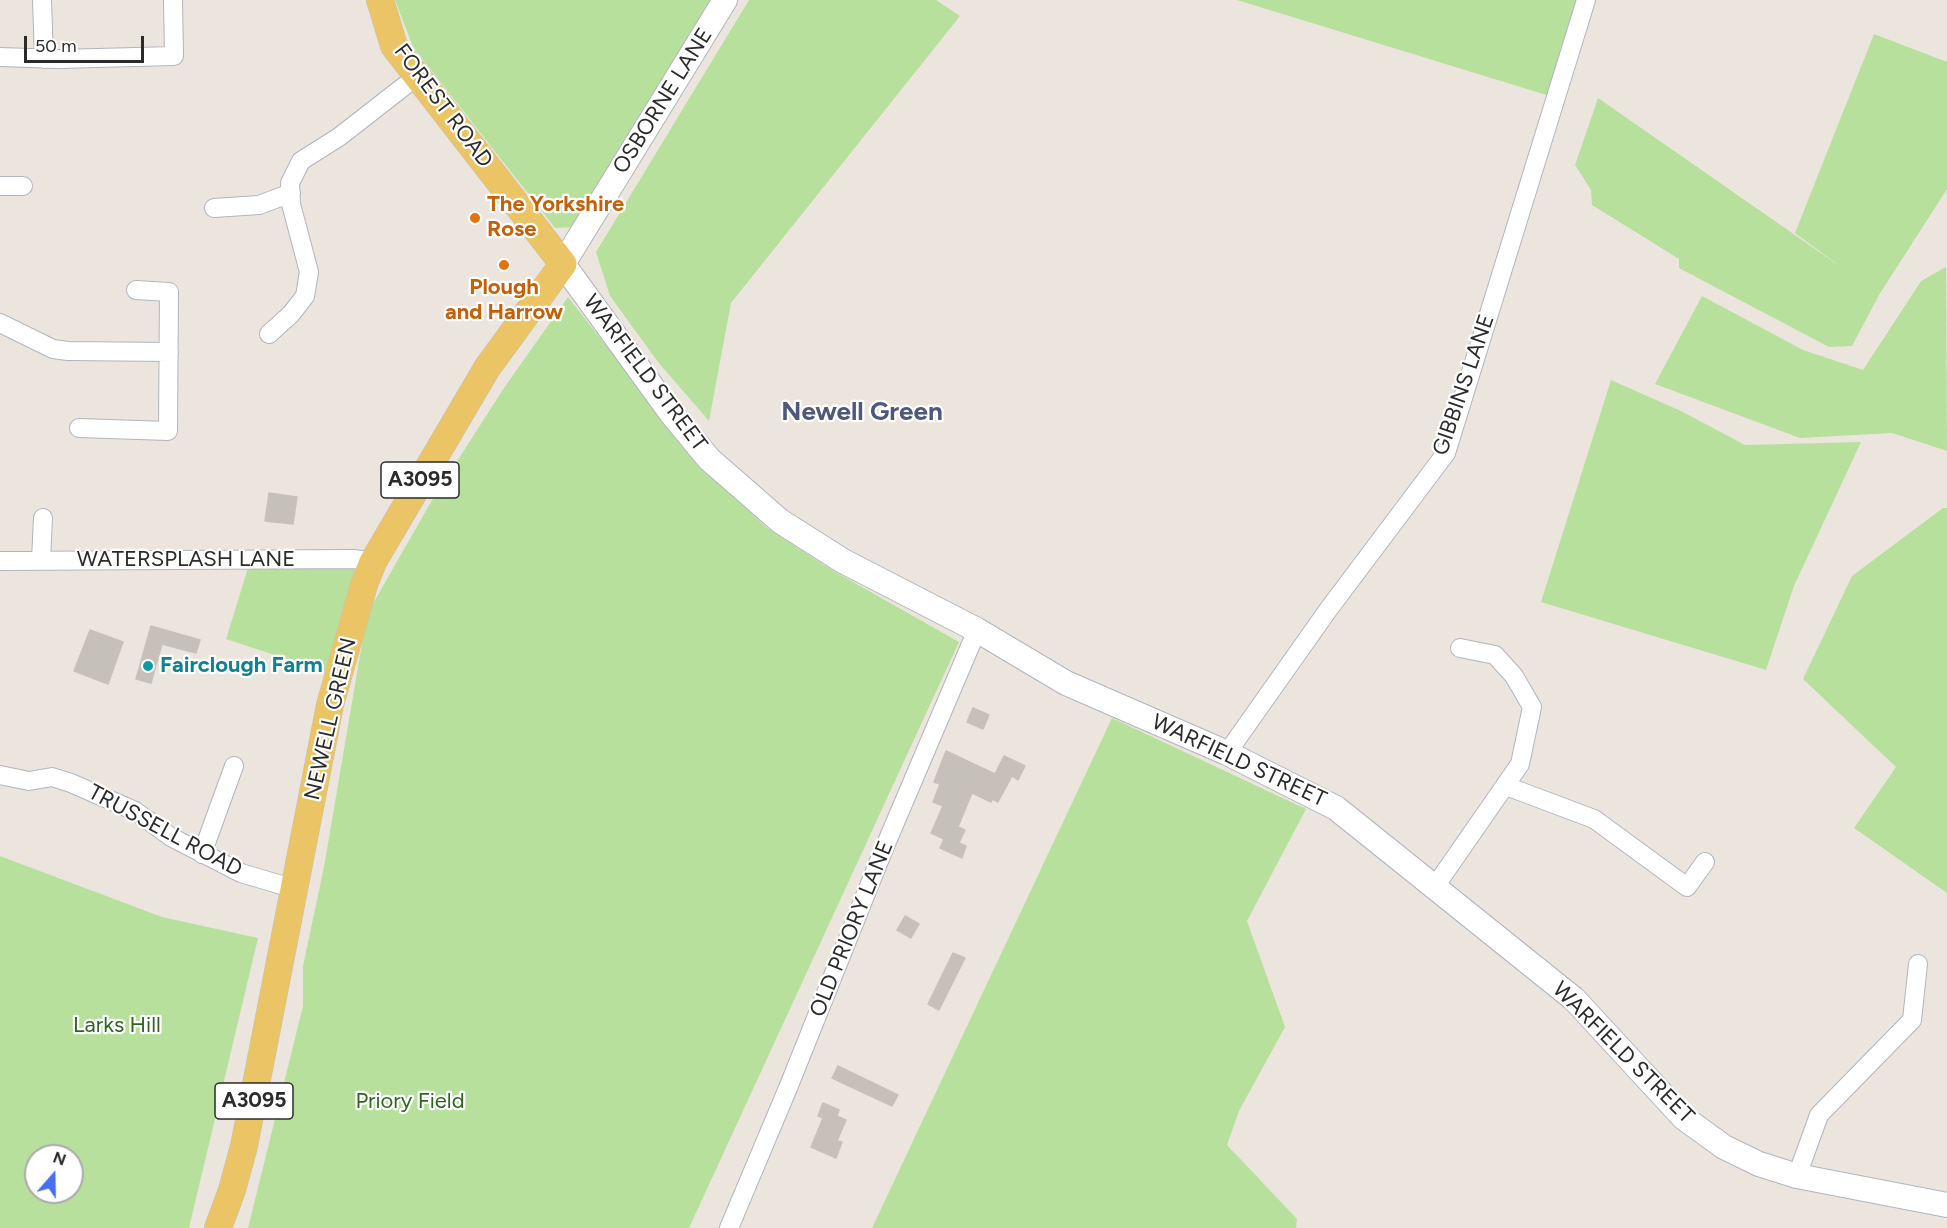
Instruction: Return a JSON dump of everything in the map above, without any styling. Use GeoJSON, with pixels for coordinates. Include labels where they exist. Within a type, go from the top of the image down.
{"type":"FeatureCollection","features":[{"type":"Feature","properties":{"kind":"main road","name":"FOREST ROAD"},"geometry":{"type":"LineString","coordinates":[[380,0],[394,46],[416,77],[503,183],[563,264]]}},
{"type":"Feature","properties":{"kind":"main road","name":"OSBORNE LANE"},"geometry":{"type":"LineString","coordinates":[[563,264],[725,0]]}},
{"type":"Feature","properties":{"kind":"main road","name":"NEWELL GREEN"},"geometry":{"type":"LineString","coordinates":[[219,1226],[244,1146],[330,705],[373,562],[487,368],[563,264]]}},
{"type":"Feature","properties":{"kind":"main road","name":"WARFIELD STREET"},"geometry":{"type":"LineString","coordinates":[[563,264],[671,413],[709,459],[780,521],[843,561],[977,630],[1066,683],[1227,753],[1336,808],[1436,885],[1574,999],[1684,1118],[1724,1147],[1759,1164],[1797,1176],[1947,1206]]}},
{"type":"Feature","properties":{"kind":"street"},"geometry":{"type":"LineString","coordinates":[[42,0],[52,59]]}},
{"type":"Feature","properties":{"kind":"street"},"geometry":{"type":"LineString","coordinates":[[0,57],[52,59],[174,56],[173,0]]}},
{"type":"Feature","properties":{"kind":"street","name":"GIBBINS LANE"},"geometry":{"type":"LineString","coordinates":[[1227,753],[1328,610],[1446,453],[1586,0]]}},
{"type":"Feature","properties":{"kind":"street"},"geometry":{"type":"LineString","coordinates":[[269,334],[291,314],[306,296],[309,272],[290,183],[301,160],[339,137],[416,77]]}},
{"type":"Feature","properties":{"kind":"street"},"geometry":{"type":"LineString","coordinates":[[0,186],[23,186]]}},
{"type":"Feature","properties":{"kind":"street"},"geometry":{"type":"LineString","coordinates":[[214,208],[259,205],[291,193]]}},
{"type":"Feature","properties":{"kind":"street"},"geometry":{"type":"LineString","coordinates":[[79,428],[168,431],[169,292],[136,290]]}},
{"type":"Feature","properties":{"kind":"street"},"geometry":{"type":"LineString","coordinates":[[0,323],[53,349],[169,352]]}},
{"type":"Feature","properties":{"kind":"street"},"geometry":{"type":"LineString","coordinates":[[41,560],[43,518]]}},
{"type":"Feature","properties":{"kind":"street","name":"WATERSPLASH LANE"},"geometry":{"type":"LineString","coordinates":[[0,561],[354,559],[373,562]]}},
{"type":"Feature","properties":{"kind":"street","name":"OLD PRIORY LANE"},"geometry":{"type":"LineString","coordinates":[[729,1228],[788,1089],[883,851],[977,630]]}},
{"type":"Feature","properties":{"kind":"street"},"geometry":{"type":"LineString","coordinates":[[1436,885],[1520,764],[1532,707],[1514,676],[1495,654],[1460,648]]}},
{"type":"Feature","properties":{"kind":"street"},"geometry":{"type":"LineString","coordinates":[[202,854],[234,766]]}},
{"type":"Feature","properties":{"kind":"street","name":"TRUSSELL ROAD"},"geometry":{"type":"LineString","coordinates":[[0,775],[29,782],[52,777],[71,783],[135,811],[171,837],[241,873],[295,889]]}},
{"type":"Feature","properties":{"kind":"street"},"geometry":{"type":"LineString","coordinates":[[1506,786],[1594,819],[1687,887],[1705,862]]}},
{"type":"Feature","properties":{"kind":"street"},"geometry":{"type":"LineString","coordinates":[[1797,1176],[1819,1115],[1912,1020],[1917,964]]}},
{"type":"Feature","properties":{"kind":"green space"},"geometry":{"type":"Polygon","coordinates":[[[395,0],[720,0],[575,227],[555,228],[413,47],[395,0]]]}},
{"type":"Feature","properties":{"kind":"green space"},"geometry":{"type":"Polygon","coordinates":[[[749,0],[936,0],[960,16],[731,303],[709,421],[658,362],[610,296],[596,252],[749,0]]]}},
{"type":"Feature","properties":{"kind":"green space"},"geometry":{"type":"Polygon","coordinates":[[[1237,0],[1582,0],[1553,97],[1237,0]]]}},
{"type":"Feature","properties":{"kind":"green space"},"geometry":{"type":"Polygon","coordinates":[[[1874,34],[1947,62],[1947,189],[1879,295],[1852,346],[1829,347],[1679,268],[1679,259],[1592,205],[1591,190],[1575,165],[1598,98],[1841,267],[1795,233],[1874,34]]]}},
{"type":"Feature","properties":{"kind":"green space"},"geometry":{"type":"Polygon","coordinates":[[[1946,267],[1947,451],[1892,433],[1800,438],[1655,384],[1702,296],[1803,350],[1863,370],[1921,281],[1946,267]]]}},
{"type":"Feature","properties":{"kind":"green space","name":"Priory Field"},"geometry":{"type":"Polygon","coordinates":[[[568,297],[700,465],[767,528],[832,570],[959,642],[689,1228],[248,1228],[303,1006],[303,966],[324,867],[367,614],[431,502],[502,391],[568,297]]]}},
{"type":"Feature","properties":{"kind":"green space"},"geometry":{"type":"Polygon","coordinates":[[[1611,380],[1681,411],[1745,445],[1861,442],[1794,586],[1766,670],[1541,602],[1611,380]]]}},
{"type":"Feature","properties":{"kind":"green space"},"geometry":{"type":"Polygon","coordinates":[[[1943,508],[1947,508],[1947,893],[1854,828],[1896,767],[1803,679],[1852,576],[1943,508]]]}},
{"type":"Feature","properties":{"kind":"green space"},"geometry":{"type":"Polygon","coordinates":[[[359,567],[326,672],[226,639],[248,568],[359,567]]]}},
{"type":"Feature","properties":{"kind":"green space"},"geometry":{"type":"Polygon","coordinates":[[[1112,718],[1306,809],[1247,921],[1285,1027],[1239,1111],[1227,1145],[1297,1219],[1296,1228],[872,1228],[1112,718]]]}},
{"type":"Feature","properties":{"kind":"green space","name":"Larks Hill"},"geometry":{"type":"Polygon","coordinates":[[[0,856],[162,917],[258,938],[189,1228],[0,1228],[0,856]]]}},
{"type":"Feature","properties":{"kind":"building"},"geometry":{"type":"Polygon","coordinates":[[[269,493],[297,497],[293,524],[265,521],[269,493]]]}},
{"type":"Feature","properties":{"kind":"building","name":"Fairclough Farm"},"geometry":{"type":"Polygon","coordinates":[[[151,626],[200,640],[196,653],[162,644],[151,683],[136,679],[151,626]]]}},
{"type":"Feature","properties":{"kind":"building"},"geometry":{"type":"Polygon","coordinates":[[[90,630],[123,642],[108,684],[74,671],[90,630]]]}},
{"type":"Feature","properties":{"kind":"building"},"geometry":{"type":"Polygon","coordinates":[[[973,708],[989,715],[983,729],[967,722],[973,708]]]}},
{"type":"Feature","properties":{"kind":"building"},"geometry":{"type":"Polygon","coordinates":[[[946,751],[995,774],[1004,756],[1025,766],[1018,780],[1012,776],[998,802],[992,799],[991,802],[972,793],[958,827],[965,830],[959,843],[966,846],[962,858],[940,848],[944,839],[931,833],[943,806],[933,802],[940,784],[934,782],[946,751]]]}},
{"type":"Feature","properties":{"kind":"building"},"geometry":{"type":"Polygon","coordinates":[[[905,916],[919,924],[911,938],[897,930],[905,916]]]}},
{"type":"Feature","properties":{"kind":"building"},"geometry":{"type":"Polygon","coordinates":[[[953,953],[965,958],[939,1010],[928,1004],[953,953]]]}},
{"type":"Feature","properties":{"kind":"building"},"geometry":{"type":"Polygon","coordinates":[[[838,1066],[898,1095],[892,1106],[832,1078],[838,1066]]]}},
{"type":"Feature","properties":{"kind":"building"},"geometry":{"type":"Polygon","coordinates":[[[823,1103],[839,1110],[837,1116],[846,1120],[837,1141],[842,1142],[836,1158],[811,1147],[823,1118],[818,1116],[823,1103]]]}},
{"type":"Feature","properties":{"kind":"place","name":"The Yorkshire Rose"},"geometry":{"type":"Point","coordinates":[475,218]}},
{"type":"Feature","properties":{"kind":"place","name":"Plough and Harrow"},"geometry":{"type":"Point","coordinates":[504,265]}},
{"type":"Feature","properties":{"kind":"place","name":"Fairclough Farm"},"geometry":{"type":"Point","coordinates":[148,666]}},
{"type":"Feature","properties":{"kind":"district","name":"Newell Green"},"geometry":{"type":"Point","coordinates":[862,412]}}]}
